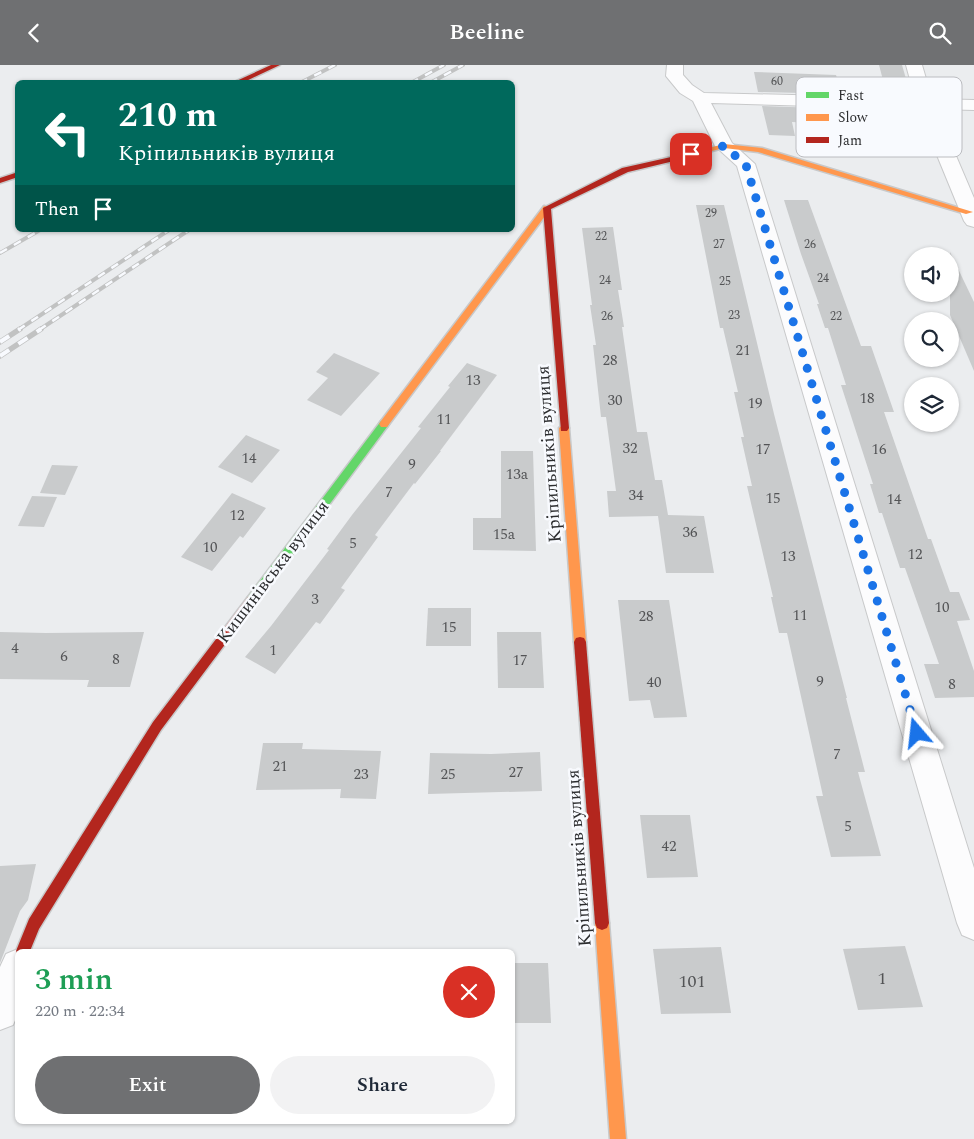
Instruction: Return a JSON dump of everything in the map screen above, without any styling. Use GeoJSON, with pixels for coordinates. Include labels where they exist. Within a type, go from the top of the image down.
{"type":"FeatureCollection","features":[{"type":"Feature","properties":{"kind":"street"},"geometry":{"type":"LineString","coordinates":[[242,80],[277,65]]}},
{"type":"Feature","properties":{"kind":"street"},"geometry":{"type":"LineString","coordinates":[[675,65],[674,76],[686,89],[700,98],[724,146],[746,165],[974,923]]}},
{"type":"Feature","properties":{"kind":"street"},"geometry":{"type":"LineString","coordinates":[[700,98],[796,101]]}},
{"type":"Feature","properties":{"kind":"street"},"geometry":{"type":"LineString","coordinates":[[547,208],[625,171],[724,146],[759,150],[788,157],[971,217]]}},
{"type":"Feature","properties":{"kind":"street"},"geometry":{"type":"LineString","coordinates":[[947,157],[971,217]]}},
{"type":"Feature","properties":{"kind":"street"},"geometry":{"type":"LineString","coordinates":[[0,181],[15,175]]}},
{"type":"Feature","properties":{"kind":"street","name":"Кишинівська вулиця"},"geometry":{"type":"LineString","coordinates":[[24,949],[34,924],[157,726],[547,208]]}},
{"type":"Feature","properties":{"kind":"street","name":"Кріпильників вулиця"},"geometry":{"type":"LineString","coordinates":[[547,208],[618,1139]]}},
{"type":"Feature","properties":{"kind":"street"},"geometry":{"type":"LineString","coordinates":[[0,1012],[15,974]]}},
{"type":"Feature","properties":{"kind":"building"},"geometry":{"type":"Polygon","coordinates":[[[879,65],[902,65],[905,77],[882,77],[879,65]]]}},
{"type":"Feature","properties":{"kind":"building"},"geometry":{"type":"Polygon","coordinates":[[[754,72],[836,75],[837,77],[796,77],[796,93],[758,92],[754,72]]]}},
{"type":"Feature","properties":{"kind":"building"},"geometry":{"type":"Polygon","coordinates":[[[762,106],[796,107],[796,122],[792,122],[795,136],[769,135],[762,106]]]}},
{"type":"Feature","properties":{"kind":"building"},"geometry":{"type":"Polygon","coordinates":[[[784,200],[808,200],[861,346],[871,346],[894,412],[884,412],[928,539],[931,539],[950,592],[959,592],[970,620],[957,621],[974,671],[974,697],[935,698],[924,664],[939,664],[905,568],[900,568],[882,513],[879,513],[870,484],[873,484],[841,385],[846,385],[828,328],[825,328],[817,304],[819,304],[784,200]]]}},
{"type":"Feature","properties":{"kind":"building"},"geometry":{"type":"Polygon","coordinates":[[[696,205],[724,205],[774,414],[865,772],[858,772],[881,856],[831,857],[816,796],[823,796],[787,633],[779,633],[771,597],[773,597],[747,486],[752,486],[741,437],[744,437],[734,392],[738,392],[723,328],[720,328],[696,205]]]}},
{"type":"Feature","properties":{"kind":"building"},"geometry":{"type":"Polygon","coordinates":[[[613,227],[622,290],[618,290],[624,327],[622,327],[637,432],[647,432],[655,480],[662,480],[668,515],[704,516],[714,573],[666,573],[658,516],[609,517],[607,491],[616,491],[606,417],[601,417],[593,345],[596,345],[590,305],[592,305],[582,228],[613,227]]]}},
{"type":"Feature","properties":{"kind":"building"},"geometry":{"type":"Polygon","coordinates":[[[959,271],[974,302],[974,371],[959,336],[959,312],[950,312],[950,302],[959,302],[959,271]]]}},
{"type":"Feature","properties":{"kind":"building"},"geometry":{"type":"Polygon","coordinates":[[[334,353],[380,373],[341,416],[307,400],[328,378],[316,372],[334,353]]]}},
{"type":"Feature","properties":{"kind":"building"},"geometry":{"type":"Polygon","coordinates":[[[467,363],[497,375],[441,451],[375,535],[378,537],[341,588],[345,590],[320,624],[316,622],[275,674],[245,657],[329,550],[327,549],[352,515],[421,428],[418,427],[467,363]]]}},
{"type":"Feature","properties":{"kind":"building"},"geometry":{"type":"Polygon","coordinates":[[[246,435],[280,450],[252,483],[218,467],[246,435]]]}},
{"type":"Feature","properties":{"kind":"building"},"geometry":{"type":"Polygon","coordinates":[[[501,451],[533,451],[536,551],[473,550],[473,518],[501,518],[501,451]]]}},
{"type":"Feature","properties":{"kind":"building"},"geometry":{"type":"Polygon","coordinates":[[[52,465],[78,466],[65,495],[40,493],[52,465]]]}},
{"type":"Feature","properties":{"kind":"building"},"geometry":{"type":"Polygon","coordinates":[[[232,493],[266,508],[243,538],[240,536],[212,571],[181,557],[232,493]]]}},
{"type":"Feature","properties":{"kind":"building"},"geometry":{"type":"Polygon","coordinates":[[[32,496],[57,497],[44,527],[18,526],[32,496]]]}},
{"type":"Feature","properties":{"kind":"building"},"geometry":{"type":"Polygon","coordinates":[[[618,600],[669,600],[687,717],[654,718],[650,700],[629,701],[618,600]]]}},
{"type":"Feature","properties":{"kind":"building"},"geometry":{"type":"Polygon","coordinates":[[[428,608],[471,608],[471,646],[426,646],[428,608]]]}},
{"type":"Feature","properties":{"kind":"building"},"geometry":{"type":"Polygon","coordinates":[[[0,632],[144,632],[130,687],[87,687],[89,680],[0,679],[0,632]]]}},
{"type":"Feature","properties":{"kind":"building"},"geometry":{"type":"Polygon","coordinates":[[[497,632],[541,632],[544,688],[498,688],[497,632]]]}},
{"type":"Feature","properties":{"kind":"building"},"geometry":{"type":"Polygon","coordinates":[[[263,743],[303,743],[302,749],[381,751],[376,799],[340,798],[341,789],[256,790],[263,743]]]}},
{"type":"Feature","properties":{"kind":"building"},"geometry":{"type":"Polygon","coordinates":[[[540,752],[542,791],[428,794],[430,753],[491,754],[540,752]]]}},
{"type":"Feature","properties":{"kind":"building"},"geometry":{"type":"Polygon","coordinates":[[[640,815],[690,815],[698,877],[647,878],[640,815]]]}},
{"type":"Feature","properties":{"kind":"building"},"geometry":{"type":"Polygon","coordinates":[[[36,864],[28,900],[20,911],[0,963],[0,866],[36,864]]]}},
{"type":"Feature","properties":{"kind":"building"},"geometry":{"type":"Polygon","coordinates":[[[905,946],[923,1007],[858,1010],[843,949],[905,946]]]}},
{"type":"Feature","properties":{"kind":"building"},"geometry":{"type":"Polygon","coordinates":[[[721,947],[731,1013],[661,1014],[653,949],[721,947]]]}},
{"type":"Feature","properties":{"kind":"building"},"geometry":{"type":"Polygon","coordinates":[[[515,963],[548,963],[551,1023],[515,1023],[515,963]]]}},
{"type":"Feature","properties":{"kind":"railway"},"geometry":{"type":"LineString","coordinates":[[306,80],[335,65]]}},
{"type":"Feature","properties":{"kind":"railway"},"geometry":{"type":"LineString","coordinates":[[416,80],[444,65]]}},
{"type":"Feature","properties":{"kind":"railway"},"geometry":{"type":"LineString","coordinates":[[436,80],[463,65]]}},
{"type":"Feature","properties":{"kind":"railway"},"geometry":{"type":"LineString","coordinates":[[0,253],[37,232]]}},
{"type":"Feature","properties":{"kind":"railway"},"geometry":{"type":"LineString","coordinates":[[18,330],[166,232]]}},
{"type":"Feature","properties":{"kind":"railway"},"geometry":{"type":"LineString","coordinates":[[39,330],[186,232]]}},
{"type":"Feature","properties":{"kind":"railway"},"geometry":{"type":"LineString","coordinates":[[0,342],[20,329]]}},
{"type":"Feature","properties":{"kind":"railway"},"geometry":{"type":"LineString","coordinates":[[0,356],[41,329]]}},
{"type":"Feature","properties":{"kind":"traffic: fast"},"geometry":{"type":"LineString","coordinates":[[252,600],[384,424]]}},
{"type":"Feature","properties":{"kind":"traffic: slow"},"geometry":{"type":"LineString","coordinates":[[671,159],[724,146],[759,150],[969,212]]}},
{"type":"Feature","properties":{"kind":"traffic: slow"},"geometry":{"type":"LineString","coordinates":[[384,424],[547,208]]}},
{"type":"Feature","properties":{"kind":"traffic: slow"},"geometry":{"type":"LineString","coordinates":[[564,428],[580,642]]}},
{"type":"Feature","properties":{"kind":"traffic: slow"},"geometry":{"type":"LineString","coordinates":[[602,923],[618,1139]]}},
{"type":"Feature","properties":{"kind":"traffic: jam"},"geometry":{"type":"LineString","coordinates":[[242,80],[277,65]]}},
{"type":"Feature","properties":{"kind":"traffic: jam"},"geometry":{"type":"LineString","coordinates":[[564,428],[547,208],[625,170],[671,159]]}},
{"type":"Feature","properties":{"kind":"traffic: jam"},"geometry":{"type":"LineString","coordinates":[[0,181],[15,175]]}},
{"type":"Feature","properties":{"kind":"traffic: jam"},"geometry":{"type":"LineString","coordinates":[[24,949],[34,924],[157,726],[252,600]]}},
{"type":"Feature","properties":{"kind":"traffic: jam"},"geometry":{"type":"LineString","coordinates":[[580,642],[602,923]]}},
{"type":"Feature","properties":{"kind":"route"},"geometry":{"type":"LineString","coordinates":[[691,154],[724,146],[746,165],[917,733]]}}]}
